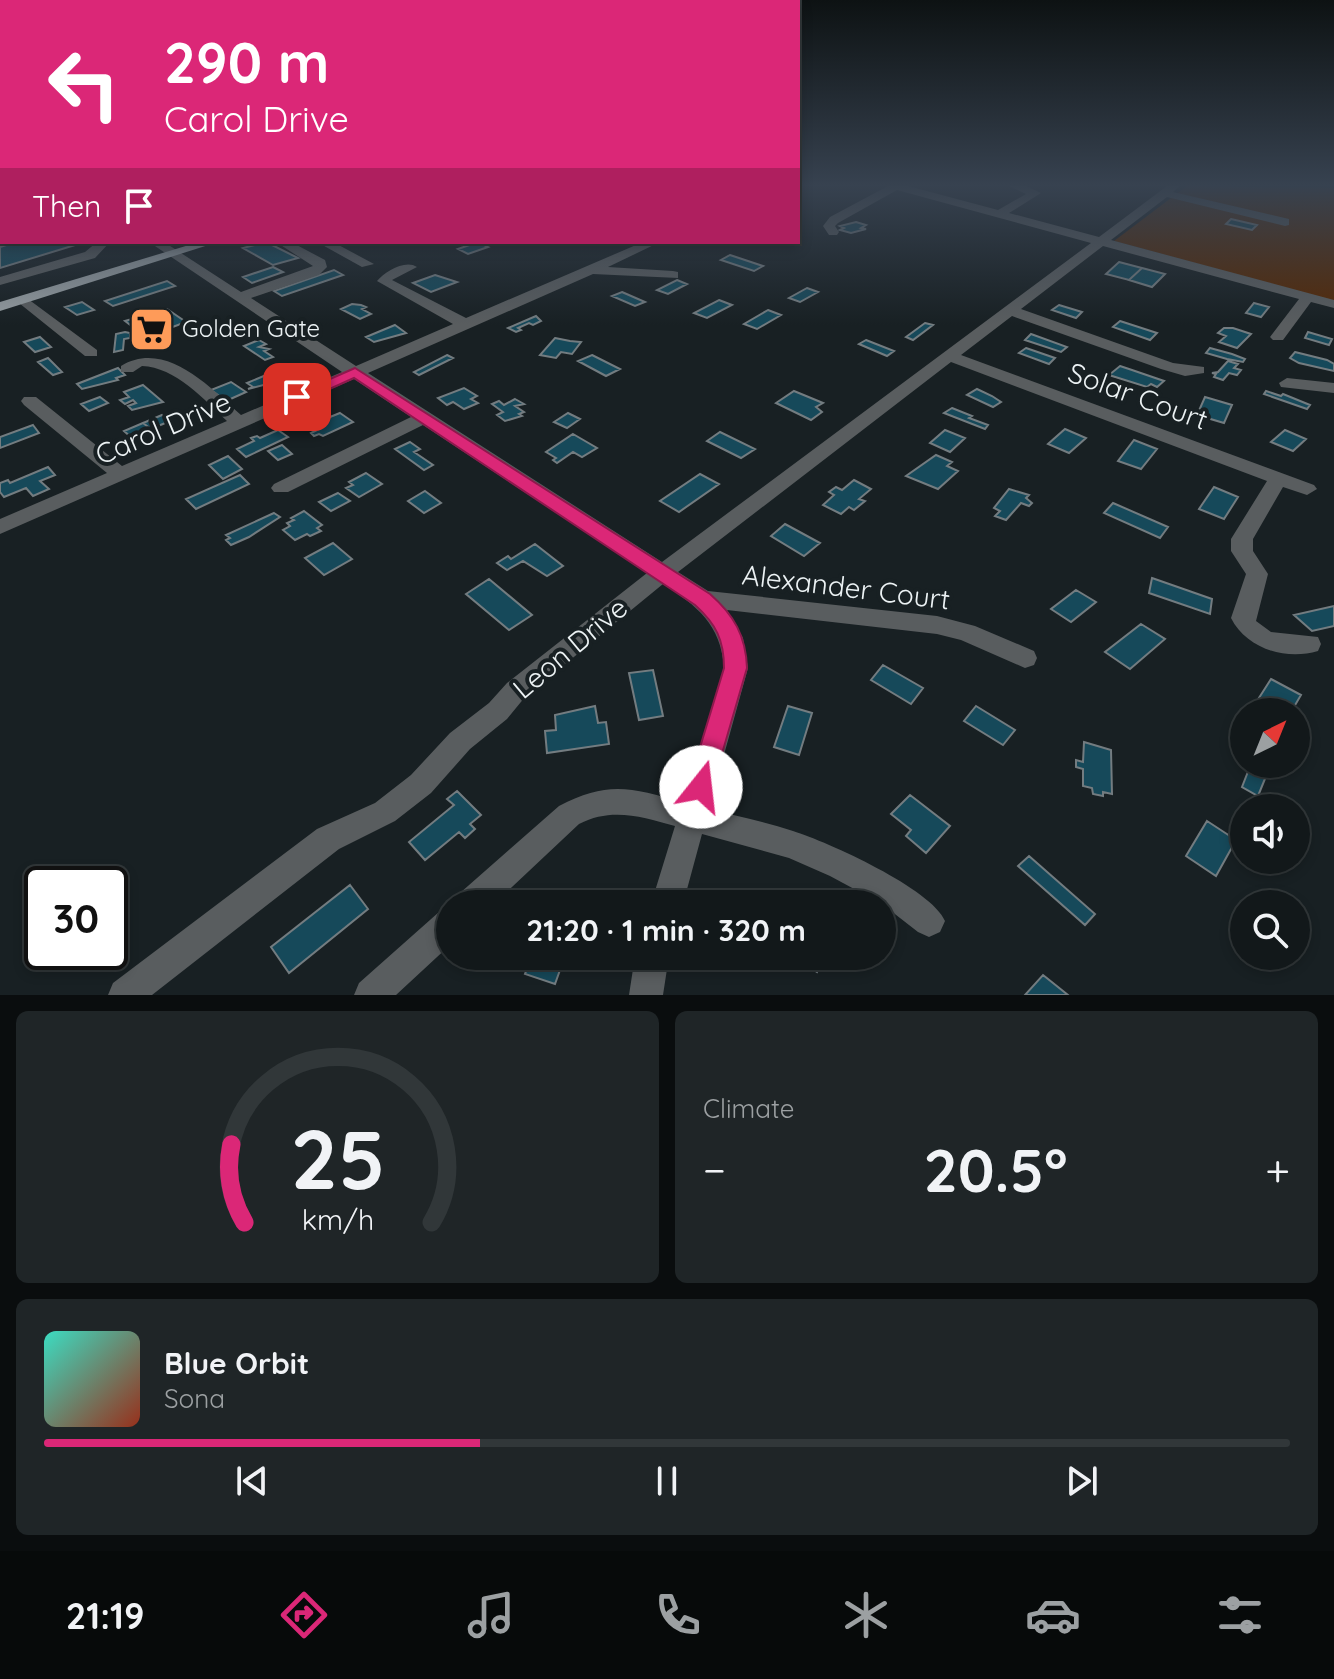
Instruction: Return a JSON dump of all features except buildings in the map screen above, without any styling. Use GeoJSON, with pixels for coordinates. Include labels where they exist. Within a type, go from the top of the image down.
{"type":"FeatureCollection","features":[{"type":"Feature","properties":{"kind":"main road"},"geometry":{"type":"LineString","coordinates":[[0,307],[206,244]]}},
{"type":"Feature","properties":{"kind":"street"},"geometry":{"type":"LineString","coordinates":[[1069,232],[1334,304]]}},
{"type":"Feature","properties":{"kind":"street","name":"Leon Drive"},"geometry":{"type":"LineString","coordinates":[[125,995],[328,839],[385,812],[409,794],[460,741],[498,711],[516,690],[662,573],[1112,232]]}},
{"type":"Feature","properties":{"kind":"street"},"geometry":{"type":"LineString","coordinates":[[0,281],[90,255],[102,244]]}},
{"type":"Feature","properties":{"kind":"street"},"geometry":{"type":"LineString","coordinates":[[158,244],[703,599],[717,612],[729,629],[735,648],[736,668],[671,890]]}},
{"type":"Feature","properties":{"kind":"street"},"geometry":{"type":"LineString","coordinates":[[240,297],[314,272],[320,267],[320,263],[286,244]]}},
{"type":"Feature","properties":{"kind":"street"},"geometry":{"type":"LineString","coordinates":[[327,244],[367,264]]}},
{"type":"Feature","properties":{"kind":"street","name":"Carol Drive"},"geometry":{"type":"LineString","coordinates":[[0,527],[648,244]]}},
{"type":"Feature","properties":{"kind":"street"},"geometry":{"type":"LineString","coordinates":[[410,267],[384,281],[465,324]]}},
{"type":"Feature","properties":{"kind":"street"},"geometry":{"type":"LineString","coordinates":[[590,270],[673,275]]}},
{"type":"Feature","properties":{"kind":"street"},"geometry":{"type":"LineString","coordinates":[[1278,337],[1308,297]]}},
{"type":"Feature","properties":{"kind":"street"},"geometry":{"type":"LineString","coordinates":[[24,300],[91,353]]}},
{"type":"Feature","properties":{"kind":"street"},"geometry":{"type":"LineString","coordinates":[[1010,310],[1167,366],[1185,371],[1198,370]]}},
{"type":"Feature","properties":{"kind":"street","name":"Solar Court"},"geometry":{"type":"LineString","coordinates":[[949,356],[1307,489]]}},
{"type":"Feature","properties":{"kind":"street"},"geometry":{"type":"LineString","coordinates":[[127,369],[135,363],[146,361],[172,368],[239,423]]}},
{"type":"Feature","properties":{"kind":"street"},"geometry":{"type":"LineString","coordinates":[[1287,383],[1334,388]]}},
{"type":"Feature","properties":{"kind":"street"},"geometry":{"type":"LineString","coordinates":[[30,401],[120,474]]}},
{"type":"Feature","properties":{"kind":"street"},"geometry":{"type":"LineString","coordinates":[[281,488],[424,417]]}},
{"type":"Feature","properties":{"kind":"street"},"geometry":{"type":"LineString","coordinates":[[1279,478],[1240,545],[1257,574],[1246,605],[1245,624],[1264,639],[1278,643],[1309,644]]}},
{"type":"Feature","properties":{"kind":"street","name":"Alexander Court"},"geometry":{"type":"LineString","coordinates":[[703,599],[937,625],[967,632],[1025,658]]}},
{"type":"Feature","properties":{"kind":"street"},"geometry":{"type":"LineString","coordinates":[[486,890],[569,815],[588,805],[628,800],[793,845],[841,866],[888,892],[929,921]]}},
{"type":"Feature","properties":{"kind":"street"},"geometry":{"type":"LineString","coordinates":[[371,995],[436,936]]}},
{"type":"Feature","properties":{"kind":"street"},"geometry":{"type":"LineString","coordinates":[[646,995],[650,970]]}},
{"type":"Feature","properties":{"kind":"shaded area"},"geometry":{"type":"Polygon","coordinates":[[[1125,232],[1334,232],[1334,301],[1114,241],[1125,232]]]}},
{"type":"Feature","properties":{"kind":"place","name":"Golden Gate"},"geometry":{"type":"Point","coordinates":[151,329]}},
{"type":"Feature","properties":{"kind":"route"},"geometry":{"type":"LineString","coordinates":[[297,397],[355,372],[703,599],[717,612],[729,629],[735,648],[736,668],[701,787]]}}]}
